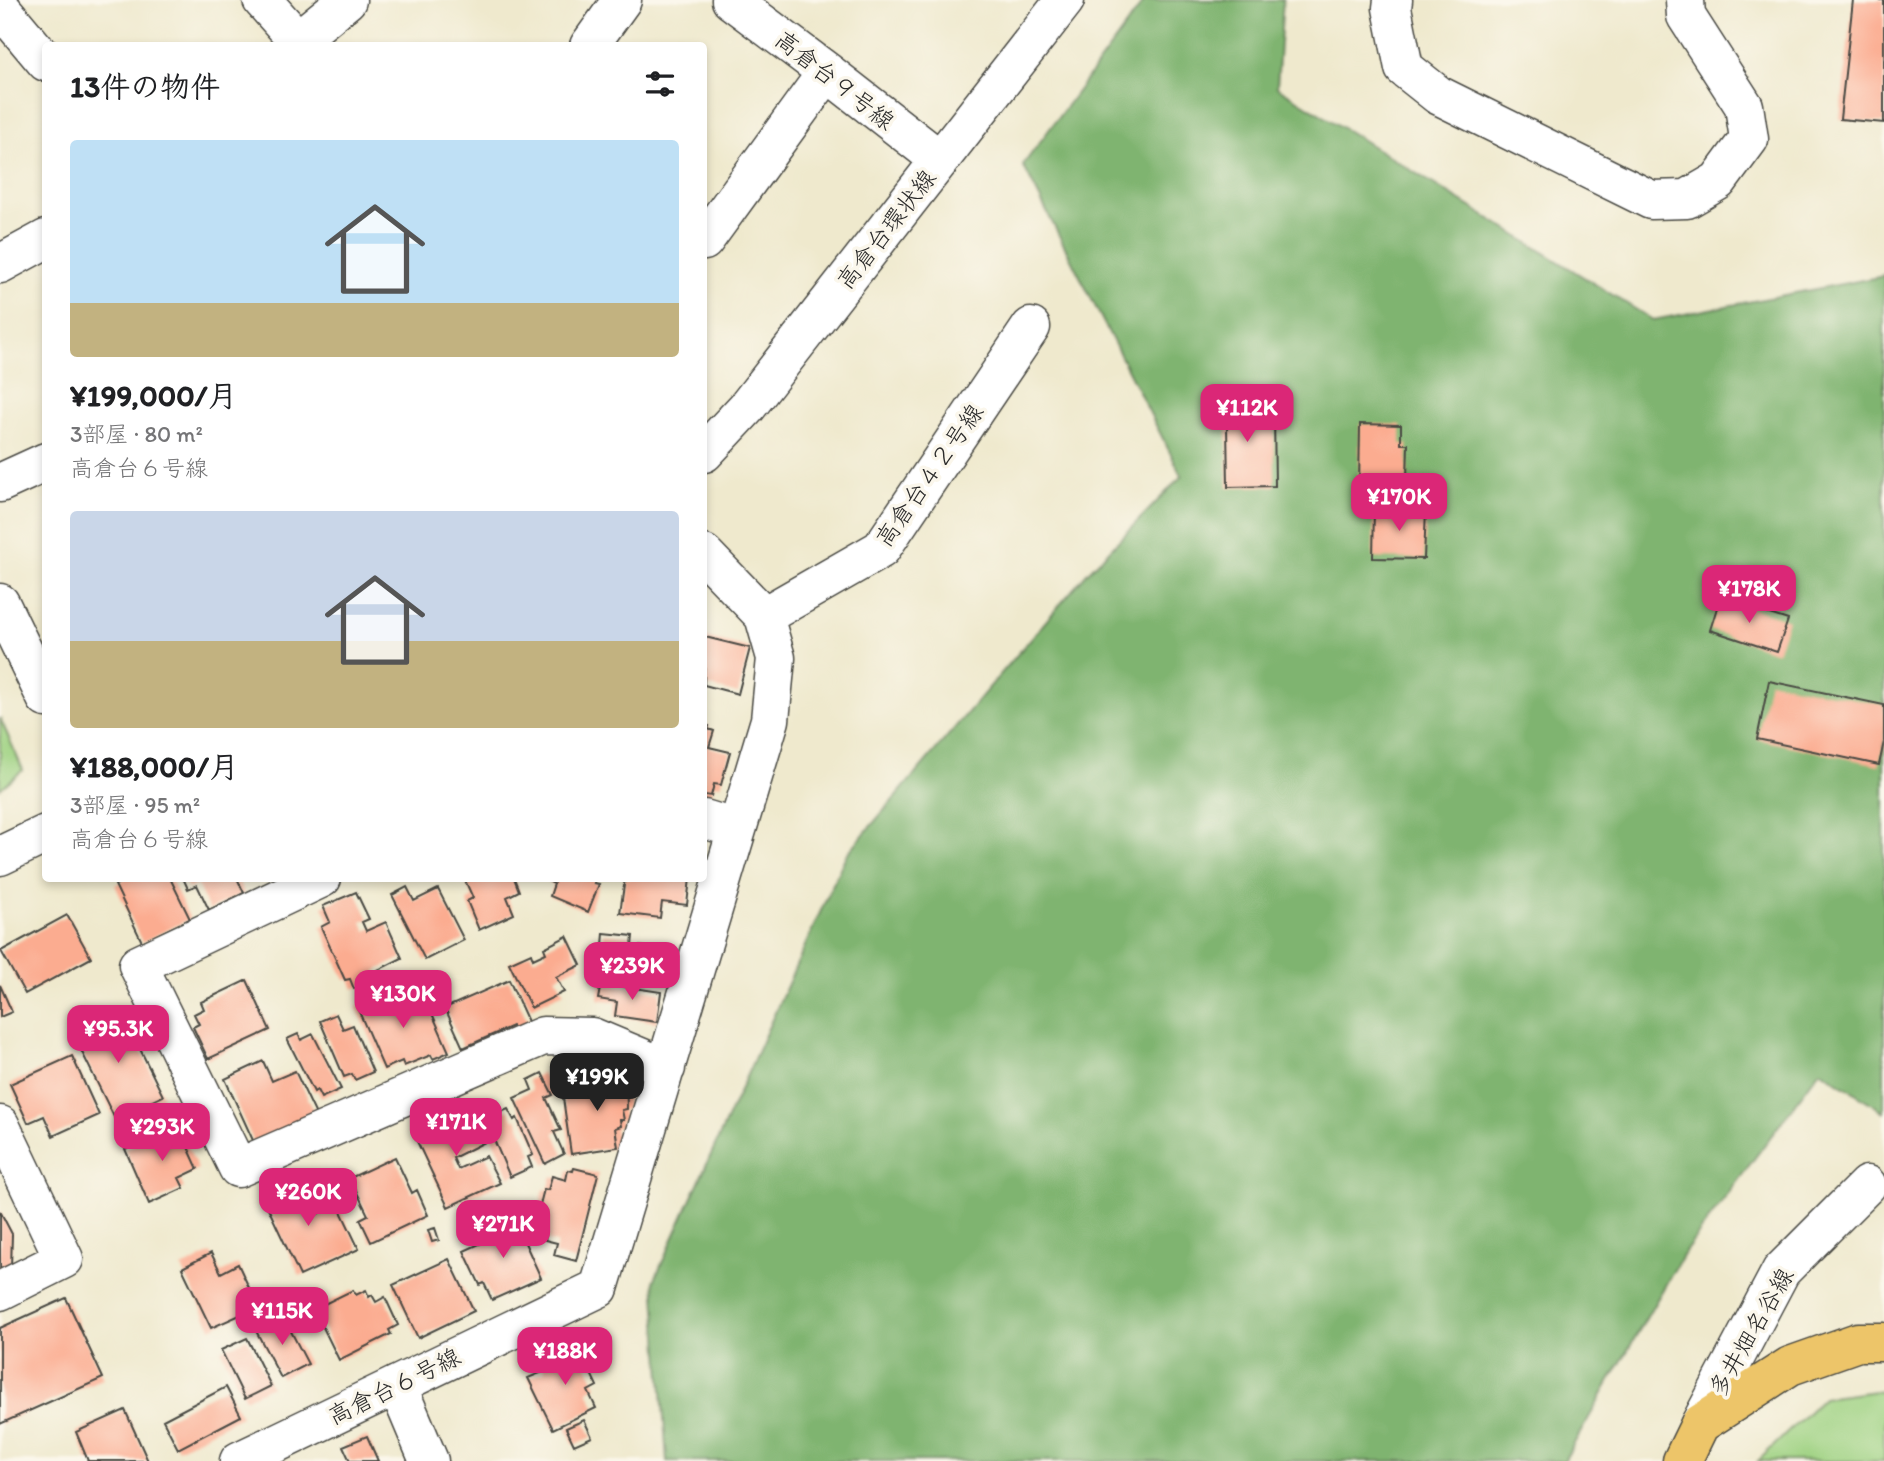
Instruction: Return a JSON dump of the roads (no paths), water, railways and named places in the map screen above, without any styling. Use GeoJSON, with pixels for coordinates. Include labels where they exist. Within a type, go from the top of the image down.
{"type":"FeatureCollection","features":[{"type":"Feature","properties":{"kind":"main road"},"geometry":{"type":"LineString","coordinates":[[1682,1461],[1700,1424],[1790,1366],[1858,1342],[1884,1342]]}},
{"type":"Feature","properties":{"kind":"street"},"geometry":{"type":"LineString","coordinates":[[262,0],[299,42]]}},
{"type":"Feature","properties":{"kind":"street"},"geometry":{"type":"LineString","coordinates":[[301,42],[347,0]]}},
{"type":"Feature","properties":{"kind":"street"},"geometry":{"type":"LineString","coordinates":[[592,42],[622,0]]}},
{"type":"Feature","properties":{"kind":"street","name":"高倉台９号線"},"geometry":{"type":"LineString","coordinates":[[731,0],[940,160]]}},
{"type":"Feature","properties":{"kind":"street","name":"高倉台環状線"},"geometry":{"type":"LineString","coordinates":[[707,450],[747,407],[1065,0]]}},
{"type":"Feature","properties":{"kind":"street"},"geometry":{"type":"LineString","coordinates":[[1393,0],[1392,8],[1404,68],[1438,95],[1651,200],[1687,199],[1718,181],[1749,139],[1744,106],[1686,16],[1685,0]]}},
{"type":"Feature","properties":{"kind":"street"},"geometry":{"type":"LineString","coordinates":[[0,7],[42,57]]}},
{"type":"Feature","properties":{"kind":"street"},"geometry":{"type":"LineString","coordinates":[[707,237],[827,72]]}},
{"type":"Feature","properties":{"kind":"street"},"geometry":{"type":"LineString","coordinates":[[0,264],[42,241]]}},
{"type":"Feature","properties":{"kind":"street","name":"高倉台４２号線"},"geometry":{"type":"LineString","coordinates":[[764,616],[881,550],[1031,327]]}},
{"type":"Feature","properties":{"kind":"street"},"geometry":{"type":"LineString","coordinates":[[0,483],[42,464]]}},
{"type":"Feature","properties":{"kind":"street","name":"高倉台６号線"},"geometry":{"type":"LineString","coordinates":[[239,1461],[600,1288],[666,1068],[720,824],[770,720],[776,658],[764,616],[707,557]]}},
{"type":"Feature","properties":{"kind":"street"},"geometry":{"type":"LineString","coordinates":[[0,603],[42,682]]}},
{"type":"Feature","properties":{"kind":"street"},"geometry":{"type":"LineString","coordinates":[[0,856],[42,836]]}},
{"type":"Feature","properties":{"kind":"street"},"geometry":{"type":"LineString","coordinates":[[314,882],[138,965],[239,1168],[543,1037],[592,1037],[666,1068]]}},
{"type":"Feature","properties":{"kind":"street"},"geometry":{"type":"LineString","coordinates":[[0,1125],[64,1259],[0,1291]]}},
{"type":"Feature","properties":{"kind":"street","name":"多井畑名谷線"},"geometry":{"type":"LineString","coordinates":[[1700,1424],[1781,1271],[1867,1185]]}},
{"type":"Feature","properties":{"kind":"street"},"geometry":{"type":"LineString","coordinates":[[397,1385],[429,1461]]}}]}
